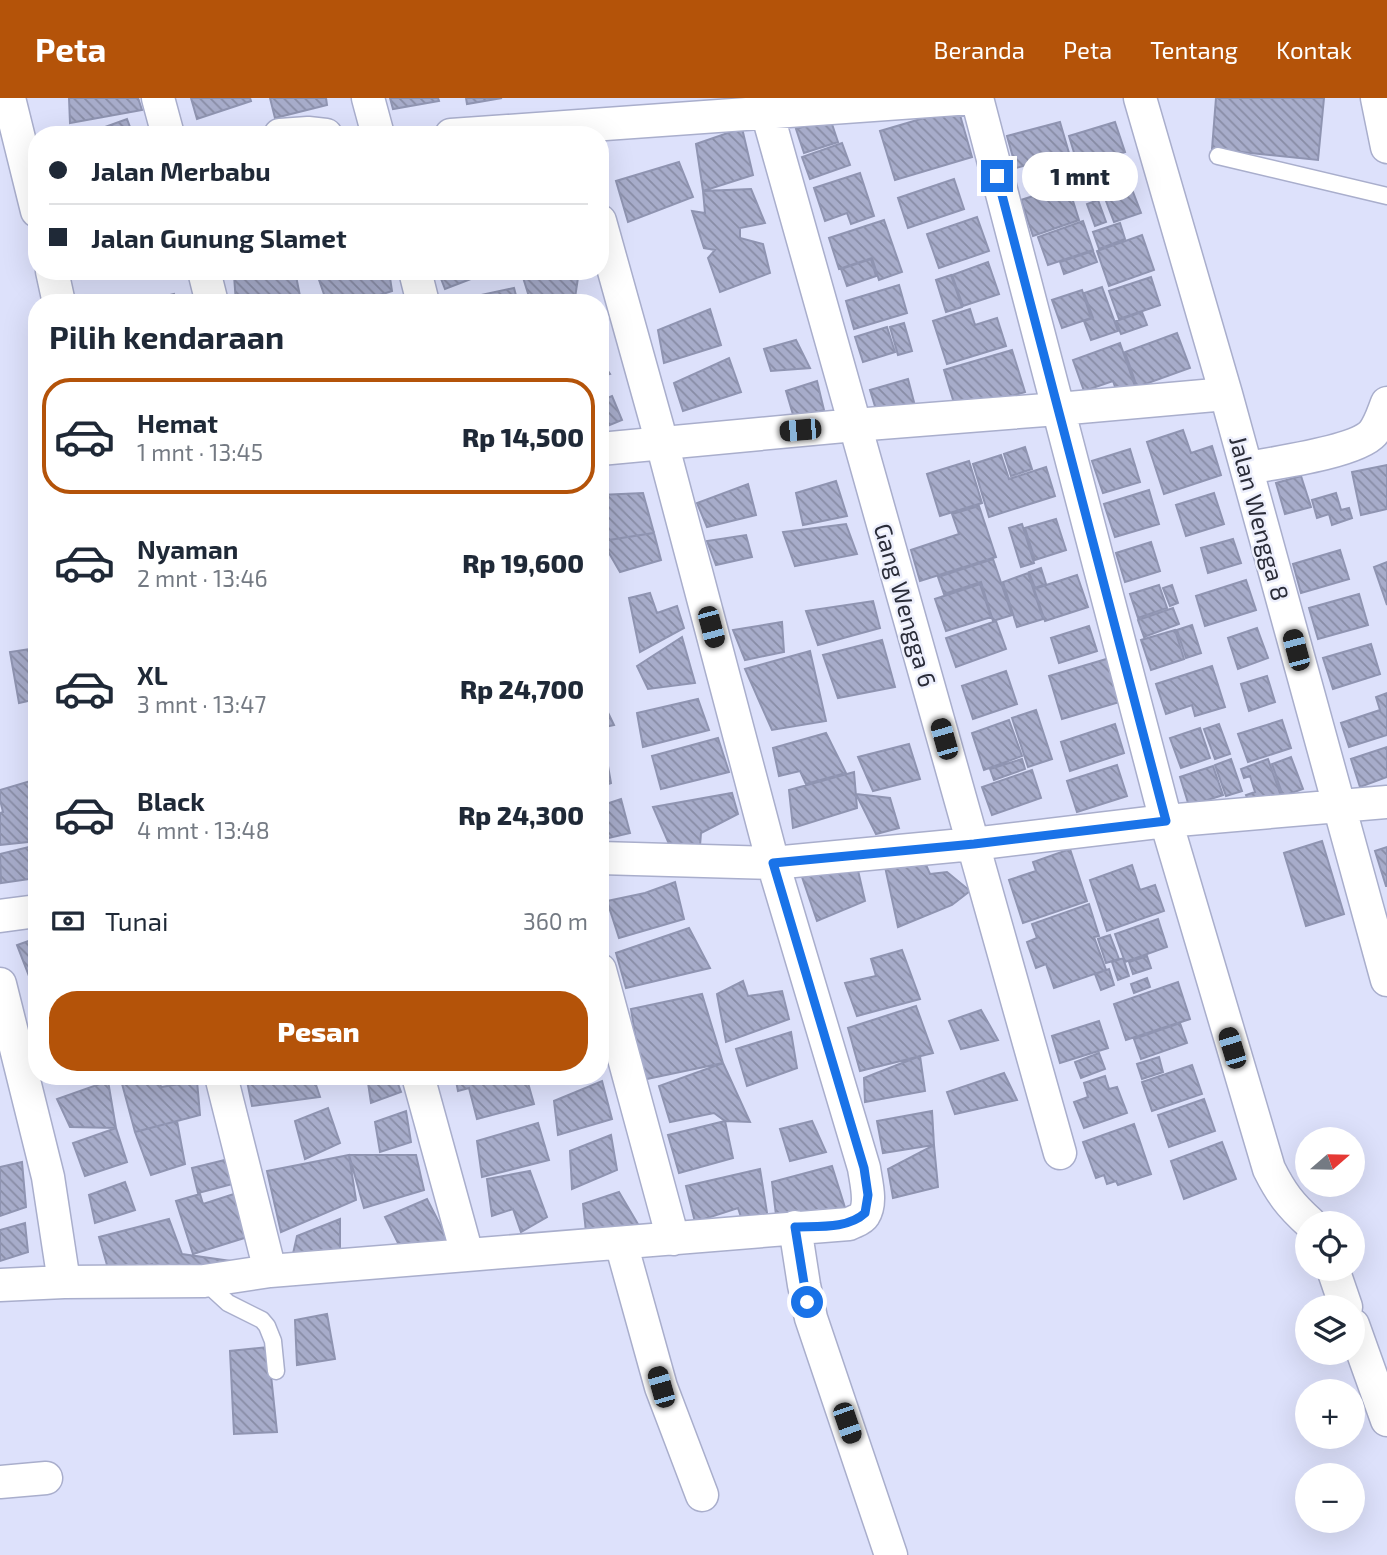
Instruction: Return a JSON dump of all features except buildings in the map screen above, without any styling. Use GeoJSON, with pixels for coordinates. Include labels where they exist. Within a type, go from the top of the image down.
{"type":"FeatureCollection","features":[{"type":"Feature","properties":{"kind":"street"},"geometry":{"type":"LineString","coordinates":[[9,98],[28,175]]}},
{"type":"Feature","properties":{"kind":"street"},"geometry":{"type":"LineString","coordinates":[[158,98],[166,126]]}},
{"type":"Feature","properties":{"kind":"street"},"geometry":{"type":"LineString","coordinates":[[368,98],[376,126]]}},
{"type":"Feature","properties":{"kind":"street"},"geometry":{"type":"LineString","coordinates":[[520,126],[573,119],[765,105],[971,98]]}},
{"type":"Feature","properties":{"kind":"street"},"geometry":{"type":"LineString","coordinates":[[977,98],[1166,821],[1269,1169],[1279,1189],[1296,1211]]}},
{"type":"Feature","properties":{"kind":"street","name":"Jalan Wengga 8"},"geometry":{"type":"LineString","coordinates":[[1140,98],[1247,468],[1387,980]]}},
{"type":"Feature","properties":{"kind":"street"},"geometry":{"type":"LineString","coordinates":[[1377,98],[1387,147]]}},
{"type":"Feature","properties":{"kind":"street","name":"Gang Wengga 6"},"geometry":{"type":"LineString","coordinates":[[765,105],[1060,1153]]}},
{"type":"Feature","properties":{"kind":"street"},"geometry":{"type":"LineString","coordinates":[[0,1285],[204,1281],[270,1271],[849,1223],[865,1213],[868,1195],[864,1168],[773,863],[609,253]]}},
{"type":"Feature","properties":{"kind":"street"},"geometry":{"type":"LineString","coordinates":[[609,448],[1226,394]]}},
{"type":"Feature","properties":{"kind":"street"},"geometry":{"type":"LineString","coordinates":[[1247,468],[1337,450],[1361,442],[1373,433],[1387,403]]}},
{"type":"Feature","properties":{"kind":"street"},"geometry":{"type":"LineString","coordinates":[[609,858],[773,863],[974,844],[1166,821],[1387,802]]}},
{"type":"Feature","properties":{"kind":"street"},"geometry":{"type":"LineString","coordinates":[[0,916],[28,912]]}},
{"type":"Feature","properties":{"kind":"street"},"geometry":{"type":"LineString","coordinates":[[0,984],[48,1177],[64,1282]]}},
{"type":"Feature","properties":{"kind":"street"},"geometry":{"type":"LineString","coordinates":[[609,1003],[673,1239]]}},
{"type":"Feature","properties":{"kind":"street"},"geometry":{"type":"LineString","coordinates":[[223,1085],[270,1271]]}},
{"type":"Feature","properties":{"kind":"street"},"geometry":{"type":"LineString","coordinates":[[420,1085],[467,1254]]}},
{"type":"Feature","properties":{"kind":"street"},"geometry":{"type":"LineString","coordinates":[[795,1227],[811,1318],[891,1555]]}},
{"type":"Feature","properties":{"kind":"street"},"geometry":{"type":"LineString","coordinates":[[621,1243],[661,1387],[702,1495]]}},
{"type":"Feature","properties":{"kind":"street"},"geometry":{"type":"LineString","coordinates":[[1365,1359],[1387,1420]]}},
{"type":"Feature","properties":{"kind":"street"},"geometry":{"type":"LineString","coordinates":[[0,1482],[46,1478]]}},
{"type":"Feature","properties":{"kind":"lane"},"geometry":{"type":"LineString","coordinates":[[1217,156],[1387,195]]}},
{"type":"Feature","properties":{"kind":"lane"},"geometry":{"type":"LineString","coordinates":[[204,1281],[228,1303],[261,1320],[267,1326],[273,1341],[276,1371]]}},
{"type":"Feature","properties":{"kind":"route"},"geometry":{"type":"LineString","coordinates":[[807,1302],[795,1227],[849,1223],[859,1219],[865,1213],[868,1195],[864,1168],[773,863],[974,844],[1166,821],[997,176]]}}]}
